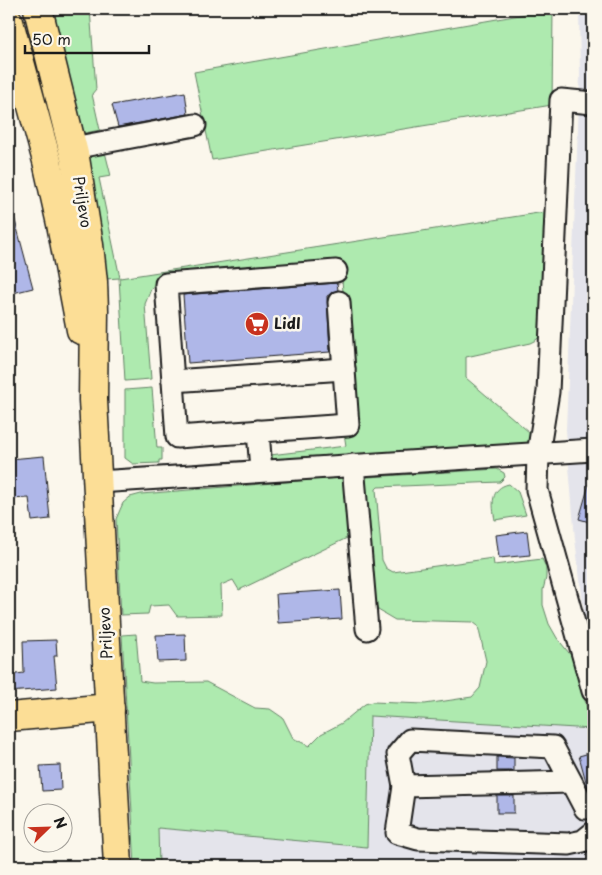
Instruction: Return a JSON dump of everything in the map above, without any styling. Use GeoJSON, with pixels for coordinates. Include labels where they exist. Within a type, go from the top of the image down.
{"type":"FeatureCollection","features":[{"type":"Feature","properties":{"kind":"main road","name":"Priljevo"},"geometry":{"type":"LineString","coordinates":[[38,9],[73,148],[83,200],[93,282],[93,400],[118,866]]}},
{"type":"Feature","properties":{"kind":"main road","name":"Priljevo"},"geometry":{"type":"LineString","coordinates":[[9,22],[57,206],[93,400]]}},
{"type":"Feature","properties":{"kind":"main road"},"geometry":{"type":"LineString","coordinates":[[9,717],[110,708]]}},
{"type":"Feature","properties":{"kind":"lane"},"geometry":{"type":"LineString","coordinates":[[593,103],[561,100],[548,392],[538,454],[537,490],[593,691]]}},
{"type":"Feature","properties":{"kind":"lane"},"geometry":{"type":"LineString","coordinates":[[73,148],[195,125]]}},
{"type":"Feature","properties":{"kind":"lane"},"geometry":{"type":"LineString","coordinates":[[336,271],[166,284],[177,437],[348,425],[339,302]]}},
{"type":"Feature","properties":{"kind":"lane"},"geometry":{"type":"LineString","coordinates":[[173,381],[344,368]]}},
{"type":"Feature","properties":{"kind":"lane"},"geometry":{"type":"LineString","coordinates":[[258,431],[261,470]]}},
{"type":"Feature","properties":{"kind":"lane"},"geometry":{"type":"LineString","coordinates":[[98,482],[353,464],[593,450]]}},
{"type":"Feature","properties":{"kind":"lane"},"geometry":{"type":"LineString","coordinates":[[353,464],[367,629]]}},
{"type":"Feature","properties":{"kind":"lane"},"geometry":{"type":"LineString","coordinates":[[593,807],[585,808],[553,747],[410,740],[398,754],[404,786],[397,833],[418,839],[569,844],[583,841],[593,833]]}},
{"type":"Feature","properties":{"kind":"lane"},"geometry":{"type":"LineString","coordinates":[[404,786],[571,782]]}},
{"type":"Feature","properties":{"kind":"shaded area"},"geometry":{"type":"Polygon","coordinates":[[[579,9],[593,9],[593,685],[575,539],[566,430],[580,76],[579,9]]]}},
{"type":"Feature","properties":{"kind":"shaded area"},"geometry":{"type":"Polygon","coordinates":[[[370,716],[593,729],[593,866],[159,866],[158,828],[367,847],[370,716]]]}},
{"type":"Feature","properties":{"kind":"green space"},"geometry":{"type":"Polygon","coordinates":[[[78,9],[90,9],[96,89],[92,94],[100,130],[80,134],[50,17],[78,9]]]}},
{"type":"Feature","properties":{"kind":"green space"},"geometry":{"type":"Polygon","coordinates":[[[543,9],[553,9],[552,105],[212,160],[194,72],[543,11],[543,9]]]}},
{"type":"Feature","properties":{"kind":"green space"},"geometry":{"type":"Polygon","coordinates":[[[104,148],[111,176],[99,178],[120,278],[551,211],[543,334],[530,343],[466,357],[466,378],[529,432],[531,439],[529,442],[525,444],[273,463],[270,455],[346,446],[344,433],[353,422],[339,260],[163,277],[151,289],[145,304],[151,379],[125,381],[119,278],[106,279],[87,154],[104,148]]]}},
{"type":"Feature","properties":{"kind":"green space"},"geometry":{"type":"Polygon","coordinates":[[[152,388],[157,448],[162,448],[162,460],[159,460],[159,463],[133,464],[125,458],[125,390],[152,388]]]}},
{"type":"Feature","properties":{"kind":"green space"},"geometry":{"type":"Polygon","coordinates":[[[497,469],[504,473],[505,477],[500,482],[378,487],[376,489],[382,560],[386,568],[393,572],[493,558],[494,565],[542,559],[546,567],[543,605],[549,624],[557,638],[573,658],[593,729],[370,716],[367,847],[158,828],[159,866],[135,866],[122,635],[136,634],[140,681],[153,683],[206,682],[255,708],[270,709],[283,718],[293,738],[309,746],[321,734],[342,723],[365,704],[372,702],[425,704],[472,697],[480,688],[486,661],[478,626],[473,622],[395,620],[378,610],[374,604],[363,479],[368,477],[497,469]]]}},
{"type":"Feature","properties":{"kind":"green space"},"geometry":{"type":"Polygon","coordinates":[[[346,477],[347,538],[239,590],[233,580],[221,585],[222,615],[177,616],[169,605],[150,606],[148,614],[121,615],[116,519],[123,503],[130,497],[141,494],[346,477]]]}},
{"type":"Feature","properties":{"kind":"green space"},"geometry":{"type":"Polygon","coordinates":[[[509,484],[518,492],[526,515],[495,520],[493,503],[495,493],[498,489],[509,484]]]}},
{"type":"Feature","properties":{"kind":"building"},"geometry":{"type":"Polygon","coordinates":[[[185,92],[188,114],[118,127],[112,105],[185,92]]]}},
{"type":"Feature","properties":{"kind":"building"},"geometry":{"type":"Polygon","coordinates":[[[9,213],[13,213],[33,288],[9,294],[9,213]]]}},
{"type":"Feature","properties":{"kind":"building","name":"Lidl"},"geometry":{"type":"Polygon","coordinates":[[[337,283],[338,290],[327,296],[330,352],[188,363],[183,295],[337,283]]]}},
{"type":"Feature","properties":{"kind":"building"},"geometry":{"type":"Polygon","coordinates":[[[44,456],[50,519],[32,521],[29,498],[9,499],[9,482],[12,482],[10,459],[44,456]]]}},
{"type":"Feature","properties":{"kind":"building"},"geometry":{"type":"Polygon","coordinates":[[[590,481],[593,482],[593,523],[579,519],[590,481]]]}},
{"type":"Feature","properties":{"kind":"building"},"geometry":{"type":"Polygon","coordinates":[[[527,531],[530,555],[499,558],[496,535],[527,531]]]}},
{"type":"Feature","properties":{"kind":"building"},"geometry":{"type":"Polygon","coordinates":[[[340,590],[342,619],[278,623],[276,594],[340,590]]]}},
{"type":"Feature","properties":{"kind":"building"},"geometry":{"type":"Polygon","coordinates":[[[185,634],[186,661],[158,662],[156,635],[185,634]]]}},
{"type":"Feature","properties":{"kind":"building"},"geometry":{"type":"Polygon","coordinates":[[[56,640],[57,656],[54,656],[57,688],[9,692],[9,675],[24,673],[23,641],[56,640]]]}},
{"type":"Feature","properties":{"kind":"building"},"geometry":{"type":"Polygon","coordinates":[[[593,752],[592,794],[587,785],[579,756],[593,752]]]}},
{"type":"Feature","properties":{"kind":"building"},"geometry":{"type":"Polygon","coordinates":[[[497,757],[514,758],[514,771],[497,771],[497,757]]]}},
{"type":"Feature","properties":{"kind":"building"},"geometry":{"type":"Polygon","coordinates":[[[60,765],[61,790],[42,791],[40,766],[60,765]]]}},
{"type":"Feature","properties":{"kind":"building"},"geometry":{"type":"Polygon","coordinates":[[[497,796],[514,796],[514,813],[497,813],[497,796]]]}},
{"type":"Feature","properties":{"kind":"place","name":"Lidl"},"geometry":{"type":"Point","coordinates":[257,324]}}]}
